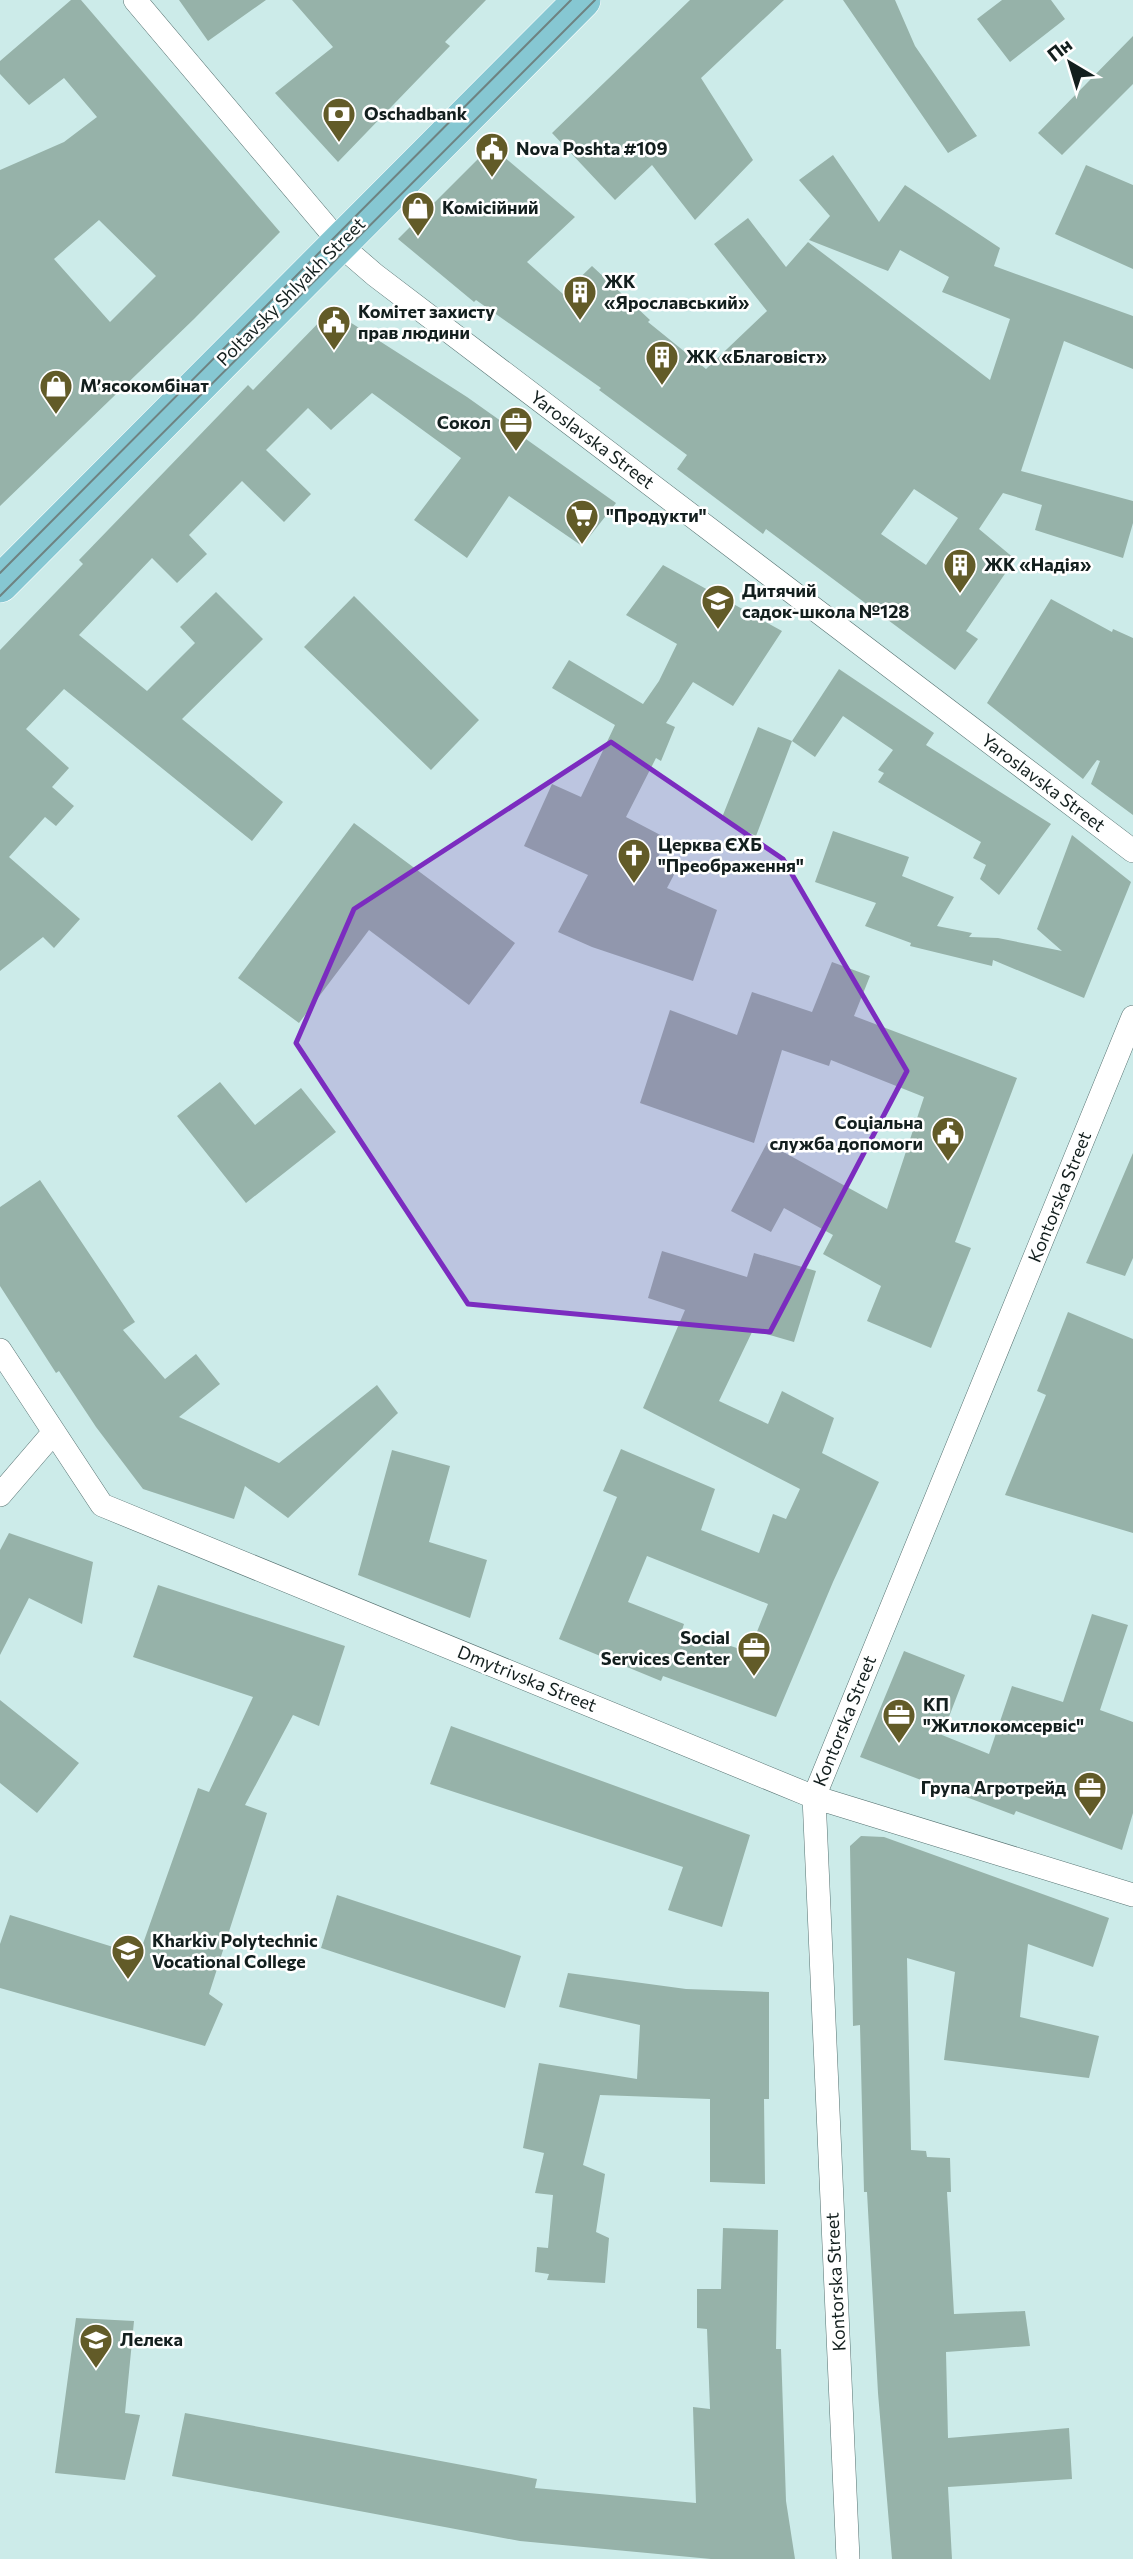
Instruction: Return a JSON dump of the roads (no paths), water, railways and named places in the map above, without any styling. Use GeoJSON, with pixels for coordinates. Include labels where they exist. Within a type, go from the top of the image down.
{"type":"FeatureCollection","features":[{"type":"Feature","properties":{"kind":"main road","name":"Poltavsky Shlyakh Street"},"geometry":{"type":"LineString","coordinates":[[0,584],[582,0]]}},
{"type":"Feature","properties":{"kind":"street","name":"Yaroslavska Street"},"geometry":{"type":"LineString","coordinates":[[135,0],[341,243],[374,275],[1133,850]]}},
{"type":"Feature","properties":{"kind":"street","name":"Kontorska Street"},"geometry":{"type":"LineString","coordinates":[[848,2559],[814,1797],[1133,1017]]}},
{"type":"Feature","properties":{"kind":"street","name":"Dmytrivska Street"},"geometry":{"type":"LineString","coordinates":[[0,1350],[102,1505],[814,1797],[1133,1895]]}},
{"type":"Feature","properties":{"kind":"street"},"geometry":{"type":"LineString","coordinates":[[0,1495],[54,1432]]}},
{"type":"Feature","properties":{"kind":"tram line"},"geometry":{"type":"LineString","coordinates":[[0,573],[571,0]]}},
{"type":"Feature","properties":{"kind":"tram line"},"geometry":{"type":"LineString","coordinates":[[0,596],[595,0]]}},
{"type":"Feature","properties":{"kind":"place","name":"Oschadbank"},"geometry":{"type":"Point","coordinates":[339,144]}},
{"type":"Feature","properties":{"kind":"place","name":"Nova Poshta #109"},"geometry":{"type":"Point","coordinates":[492,179]}},
{"type":"Feature","properties":{"kind":"place","name":"Комісійний"},"geometry":{"type":"Point","coordinates":[418,238]}},
{"type":"Feature","properties":{"kind":"place","name":"ЖК «Ярославський»"},"geometry":{"type":"Point","coordinates":[580,322]}},
{"type":"Feature","properties":{"kind":"place","name":"Комітет захисту прав людини"},"geometry":{"type":"Point","coordinates":[334,352]}},
{"type":"Feature","properties":{"kind":"place","name":"ЖК «Благовіст»"},"geometry":{"type":"Point","coordinates":[662,387]}},
{"type":"Feature","properties":{"kind":"place","name":"М’ясокомбінат"},"geometry":{"type":"Point","coordinates":[56,416]}},
{"type":"Feature","properties":{"kind":"place","name":"Сокол"},"geometry":{"type":"Point","coordinates":[516,453]}},
{"type":"Feature","properties":{"kind":"place","name":"\"Продукти\""},"geometry":{"type":"Point","coordinates":[582,546]}},
{"type":"Feature","properties":{"kind":"place","name":"ЖК «Надія»"},"geometry":{"type":"Point","coordinates":[960,595]}},
{"type":"Feature","properties":{"kind":"place","name":"Дитячий садок-школа №128"},"geometry":{"type":"Point","coordinates":[718,631]}},
{"type":"Feature","properties":{"kind":"place","name":"Церква ЄХБ \"Преображення\""},"geometry":{"type":"Point","coordinates":[634,885]}},
{"type":"Feature","properties":{"kind":"place","name":"Соціальна служба допомоги"},"geometry":{"type":"Point","coordinates":[948,1163]}},
{"type":"Feature","properties":{"kind":"place","name":"Social Services Center"},"geometry":{"type":"Point","coordinates":[754,1678]}},
{"type":"Feature","properties":{"kind":"place","name":"КП \"Житлокомсервіс\""},"geometry":{"type":"Point","coordinates":[899,1745]}},
{"type":"Feature","properties":{"kind":"place","name":"Група Агротрейд"},"geometry":{"type":"Point","coordinates":[1090,1818]}},
{"type":"Feature","properties":{"kind":"place","name":"Kharkiv Polytechnic Vocational College"},"geometry":{"type":"Point","coordinates":[128,1981]}},
{"type":"Feature","properties":{"kind":"place","name":"Лелека"},"geometry":{"type":"Point","coordinates":[96,2370]}}]}
